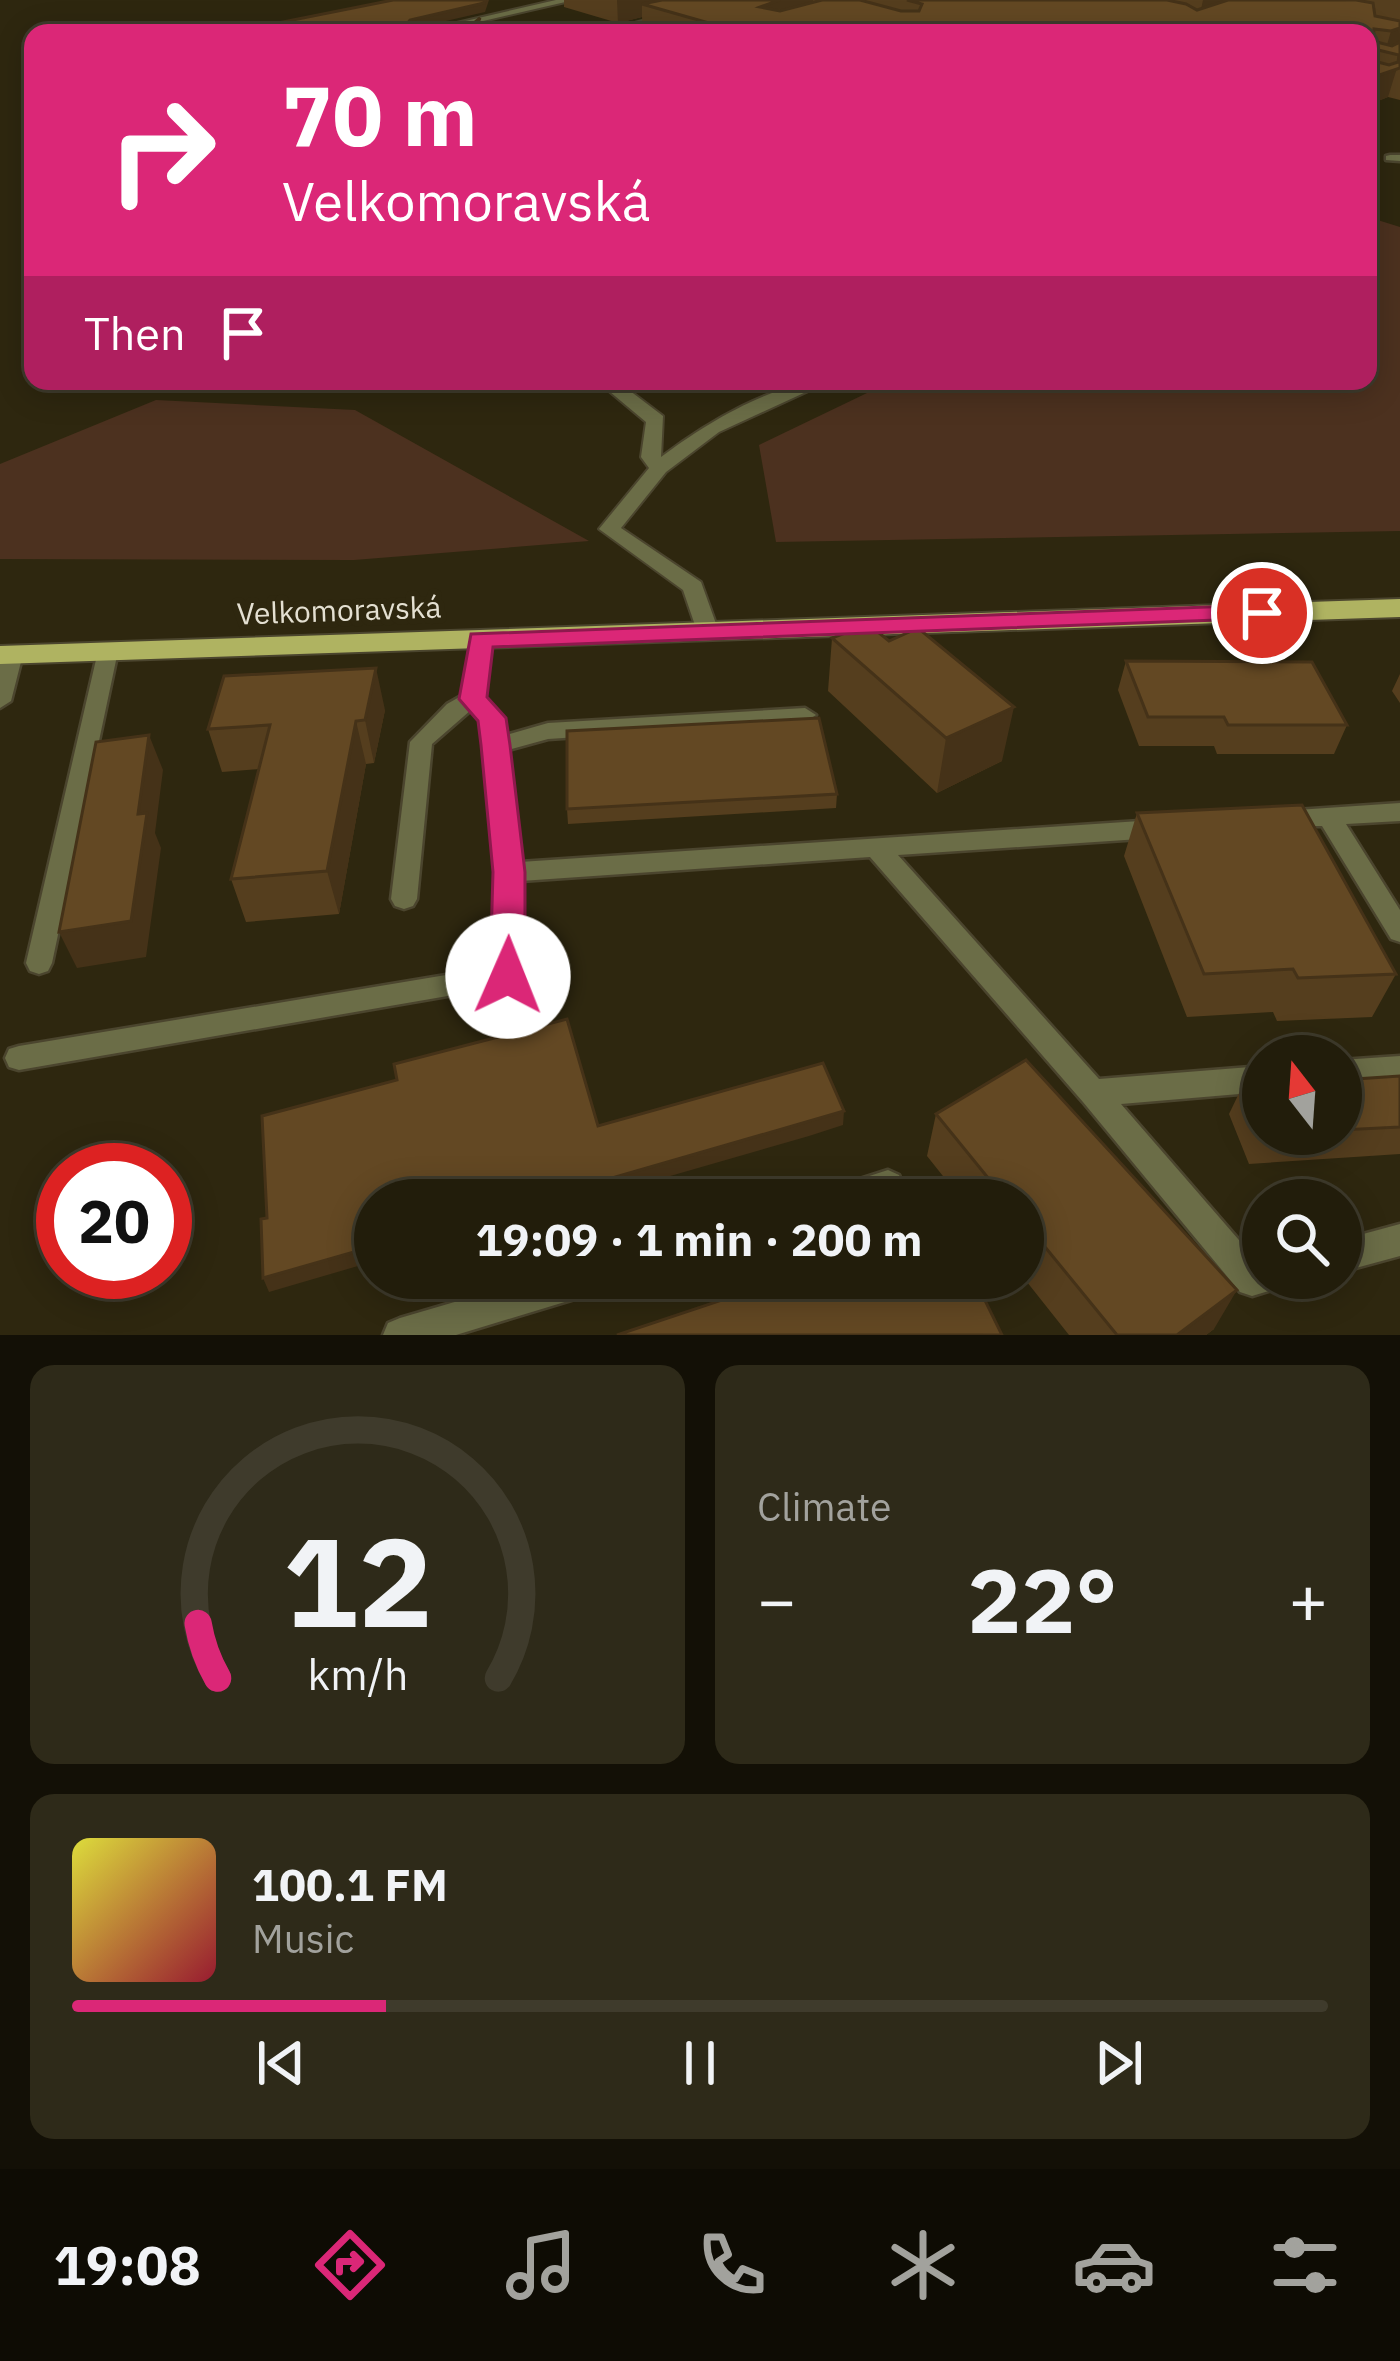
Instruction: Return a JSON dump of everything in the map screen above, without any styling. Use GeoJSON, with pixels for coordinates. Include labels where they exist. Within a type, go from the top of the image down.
{"type":"FeatureCollection","features":[{"type":"Feature","properties":{"kind":"main road","name":"Velkomoravská"},"geometry":{"type":"LineString","coordinates":[[7,655],[1400,608]]}},
{"type":"Feature","properties":{"kind":"street"},"geometry":{"type":"LineString","coordinates":[[458,24],[569,0]]}},
{"type":"Feature","properties":{"kind":"street"},"geometry":{"type":"LineString","coordinates":[[617,390],[656,420],[712,428]]}},
{"type":"Feature","properties":{"kind":"street"},"geometry":{"type":"LineString","coordinates":[[707,632],[693,587],[609,529],[659,468],[712,428],[800,390]]}},
{"type":"Feature","properties":{"kind":"street"},"geometry":{"type":"LineString","coordinates":[[656,420],[651,458],[659,468]]}},
{"type":"Feature","properties":{"kind":"lane"},"geometry":{"type":"LineString","coordinates":[[637,24],[670,15]]}},
{"type":"Feature","properties":{"kind":"lane"},"geometry":{"type":"LineString","coordinates":[[473,699],[481,640]]}},
{"type":"Feature","properties":{"kind":"lane"},"geometry":{"type":"LineString","coordinates":[[39,963],[108,652]]}},
{"type":"Feature","properties":{"kind":"lane"},"geometry":{"type":"LineString","coordinates":[[0,701],[7,655]]}},
{"type":"Feature","properties":{"kind":"lane"},"geometry":{"type":"LineString","coordinates":[[19,1058],[508,976],[509,872],[496,745],[492,718],[473,699]]}},
{"type":"Feature","properties":{"kind":"lane"},"geometry":{"type":"LineString","coordinates":[[404,899],[421,742],[455,709],[473,699]]}},
{"type":"Feature","properties":{"kind":"lane"},"geometry":{"type":"LineString","coordinates":[[496,745],[548,731],[805,716]]}},
{"type":"Feature","properties":{"kind":"lane"},"geometry":{"type":"LineString","coordinates":[[1258,822],[1400,812]]}},
{"type":"Feature","properties":{"kind":"lane"},"geometry":{"type":"LineString","coordinates":[[1329,817],[1400,932]]}},
{"type":"Feature","properties":{"kind":"lane"},"geometry":{"type":"LineString","coordinates":[[509,872],[1186,826]]}},
{"type":"Feature","properties":{"kind":"lane"},"geometry":{"type":"LineString","coordinates":[[876,848],[1242,1268]]}},
{"type":"Feature","properties":{"kind":"lane"},"geometry":{"type":"LineString","coordinates":[[1362,1072],[1400,1069]]}},
{"type":"Feature","properties":{"kind":"lane"},"geometry":{"type":"LineString","coordinates":[[1094,1093],[1242,1081]]}},
{"type":"Feature","properties":{"kind":"lane"},"geometry":{"type":"LineString","coordinates":[[1362,1250],[1400,1240]]}},
{"type":"Feature","properties":{"kind":"lane"},"geometry":{"type":"LineString","coordinates":[[419,1333],[525,1299]]}},
{"type":"Feature","properties":{"kind":"shaded area"},"geometry":{"type":"Polygon","coordinates":[[[1377,220],[1400,227],[1400,531],[776,542],[759,445],[873,390],[1377,390],[1377,220]]]}},
{"type":"Feature","properties":{"kind":"shaded area"},"geometry":{"type":"Polygon","coordinates":[[[156,400],[355,410],[589,541],[354,560],[0,559],[0,464],[156,400]]]}},
{"type":"Feature","properties":{"kind":"building"},"geometry":{"type":"Polygon","coordinates":[[[393,0],[485,0],[407,24],[273,24],[393,0]]]}},
{"type":"Feature","properties":{"kind":"building"},"geometry":{"type":"Polygon","coordinates":[[[780,0],[760,7],[780,11],[822,0],[860,0],[919,11],[922,4],[907,0],[1167,0],[1197,10],[1228,0],[1356,0],[1373,3],[1375,16],[1400,21],[1400,28],[1377,29],[1377,24],[712,24],[642,4],[780,0]]]}},
{"type":"Feature","properties":{"kind":"building"},"geometry":{"type":"Polygon","coordinates":[[[1377,42],[1392,46],[1400,42],[1400,68],[1377,76],[1377,62],[1389,65],[1398,62],[1399,55],[1377,50],[1377,42]]]}},
{"type":"Feature","properties":{"kind":"building"},"geometry":{"type":"Polygon","coordinates":[[[868,624],[889,641],[918,628],[1014,707],[946,738],[832,638],[868,624]]]}},
{"type":"Feature","properties":{"kind":"building"},"geometry":{"type":"Polygon","coordinates":[[[1126,661],[1312,662],[1347,725],[1228,725],[1224,717],[1148,717],[1126,661]]]}},
{"type":"Feature","properties":{"kind":"building"},"geometry":{"type":"Polygon","coordinates":[[[376,668],[365,720],[356,721],[327,871],[231,879],[270,725],[208,729],[224,676],[376,668]]]}},
{"type":"Feature","properties":{"kind":"building"},"geometry":{"type":"Polygon","coordinates":[[[819,718],[837,794],[567,809],[567,731],[819,718]]]}},
{"type":"Feature","properties":{"kind":"building"},"geometry":{"type":"Polygon","coordinates":[[[149,735],[138,814],[147,813],[131,921],[59,932],[96,742],[149,735]]]}},
{"type":"Feature","properties":{"kind":"building"},"geometry":{"type":"Polygon","coordinates":[[[1302,805],[1396,974],[1298,978],[1293,969],[1204,974],[1137,813],[1302,805]]]}},
{"type":"Feature","properties":{"kind":"building"},"geometry":{"type":"Polygon","coordinates":[[[567,1019],[598,1126],[823,1063],[844,1111],[609,1179],[354,1179],[354,1252],[263,1278],[261,1219],[267,1218],[262,1116],[397,1080],[394,1064],[567,1019]]]}},
{"type":"Feature","properties":{"kind":"building"},"geometry":{"type":"Polygon","coordinates":[[[1026,1060],[1237,1290],[1177,1335],[1117,1335],[1044,1246],[1044,1179],[989,1179],[936,1114],[1026,1060]]]}},
{"type":"Feature","properties":{"kind":"building"},"geometry":{"type":"Polygon","coordinates":[[[1400,1076],[1400,1127],[1362,1129],[1362,1079],[1400,1076]]]}},
{"type":"Feature","properties":{"kind":"building"},"geometry":{"type":"Polygon","coordinates":[[[725,1299],[984,1299],[1002,1335],[617,1335],[725,1299]]]}},
{"type":"Feature","properties":{"kind":"route"},"geometry":{"type":"LineString","coordinates":[[508,976],[509,872],[496,745],[492,718],[473,699],[481,640],[1262,613]]}}]}
